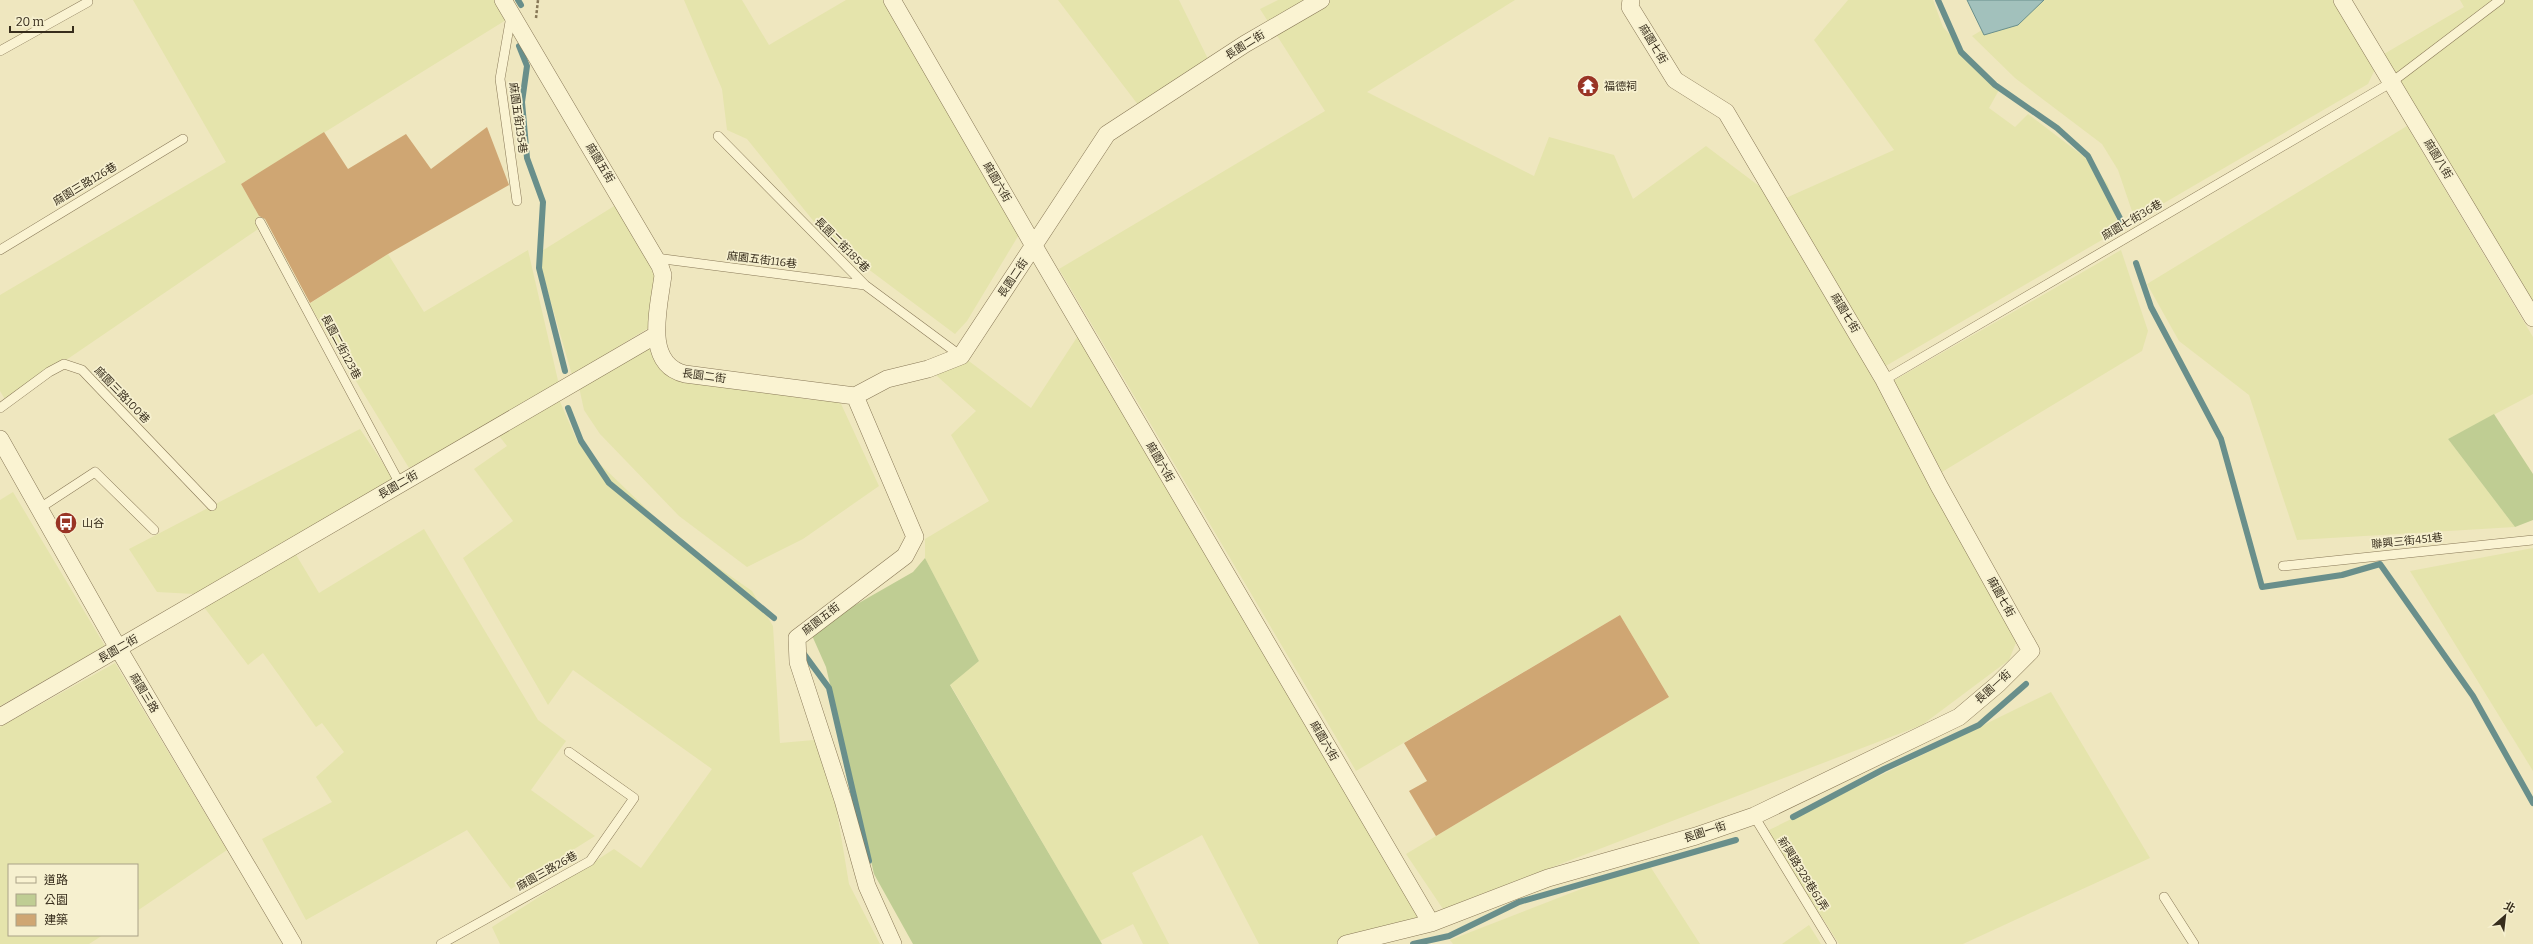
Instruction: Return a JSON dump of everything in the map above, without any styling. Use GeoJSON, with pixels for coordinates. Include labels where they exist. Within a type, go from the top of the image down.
{"type":"FeatureCollection","features":[{"type":"Feature","properties":{"kind":"street","name":"麻園六街"},"geometry":{"type":"LineString","coordinates":[[892,0],[1034,246],[1431,923]]}},
{"type":"Feature","properties":{"kind":"street","name":"長園二街"},"geometry":{"type":"LineString","coordinates":[[961,356],[1107,134],[1245,44],[1321,0]]}},
{"type":"Feature","properties":{"kind":"street","name":"麻園七街"},"geometry":{"type":"LineString","coordinates":[[1631,0],[1630,7],[1675,80],[1726,112],[1884,380],[1939,486],[2031,651]]}},
{"type":"Feature","properties":{"kind":"street","name":"麻園八街"},"geometry":{"type":"LineString","coordinates":[[2342,0],[2533,318]]}},
{"type":"Feature","properties":{"kind":"street","name":"麻園五街"},"geometry":{"type":"LineString","coordinates":[[508,7],[656,258],[662,275],[656,334]]}},
{"type":"Feature","properties":{"kind":"street","name":"長園二街"},"geometry":{"type":"LineString","coordinates":[[0,717],[656,334],[665,364],[673,371],[855,396]]}},
{"type":"Feature","properties":{"kind":"street"},"geometry":{"type":"LineString","coordinates":[[855,396],[887,379],[928,369],[961,356]]}},
{"type":"Feature","properties":{"kind":"street","name":"麻園五街"},"geometry":{"type":"LineString","coordinates":[[855,396],[915,537],[905,556],[797,638],[798,662],[843,800],[867,886],[892,944]]}},
{"type":"Feature","properties":{"kind":"street","name":"麻園三路"},"geometry":{"type":"LineString","coordinates":[[0,439],[118,648],[293,944]]}},
{"type":"Feature","properties":{"kind":"street","name":"長園一街"},"geometry":{"type":"LineString","coordinates":[[1346,944],[1431,923],[1548,878],[1696,836],[1754,816],[1959,717],[1998,684],[2031,651]]}},
{"type":"Feature","properties":{"kind":"lane","name":"麻園七街36巷"},"geometry":{"type":"LineString","coordinates":[[1884,380],[2392,82],[2500,0]]}},
{"type":"Feature","properties":{"kind":"lane"},"geometry":{"type":"LineString","coordinates":[[0,51],[88,2]]}},
{"type":"Feature","properties":{"kind":"lane","name":"麻園五街135巷"},"geometry":{"type":"LineString","coordinates":[[508,7],[500,79],[517,201]]}},
{"type":"Feature","properties":{"kind":"lane","name":"長園二街185巷"},"geometry":{"type":"LineString","coordinates":[[718,136],[865,285],[961,356]]}},
{"type":"Feature","properties":{"kind":"lane","name":"麻園三路126巷"},"geometry":{"type":"LineString","coordinates":[[0,250],[183,139]]}},
{"type":"Feature","properties":{"kind":"lane","name":"長園二街123巷"},"geometry":{"type":"LineString","coordinates":[[260,222],[400,484]]}},
{"type":"Feature","properties":{"kind":"lane","name":"麻園五街116巷"},"geometry":{"type":"LineString","coordinates":[[656,258],[865,285]]}},
{"type":"Feature","properties":{"kind":"lane","name":"麻園三路100巷"},"geometry":{"type":"LineString","coordinates":[[0,408],[49,372],[64,364],[82,370],[212,506]]}},
{"type":"Feature","properties":{"kind":"lane"},"geometry":{"type":"LineString","coordinates":[[40,508],[95,472],[154,530]]}},
{"type":"Feature","properties":{"kind":"lane","name":"聯興三街451巷"},"geometry":{"type":"LineString","coordinates":[[2283,566],[2533,540]]}},
{"type":"Feature","properties":{"kind":"lane","name":"麻園三路26巷"},"geometry":{"type":"LineString","coordinates":[[441,944],[590,861],[634,798],[569,752]]}},
{"type":"Feature","properties":{"kind":"lane","name":"新興路328巷61弄"},"geometry":{"type":"LineString","coordinates":[[1754,816],[1832,944]]}},
{"type":"Feature","properties":{"kind":"lane"},"geometry":{"type":"LineString","coordinates":[[2164,897],[2194,944]]}},
{"type":"Feature","properties":{"kind":"green space"},"geometry":{"type":"Polygon","coordinates":[[[133,0],[501,0],[506,20],[241,184],[264,225],[6,401],[0,391],[0,295],[226,162],[133,0]]]}},
{"type":"Feature","properties":{"kind":"green space"},"geometry":{"type":"Polygon","coordinates":[[[684,0],[742,0],[769,45],[846,0],[886,0],[1023,228],[967,321],[955,334],[828,239],[747,139],[727,130],[722,89],[684,0]]]}},
{"type":"Feature","properties":{"kind":"green space"},"geometry":{"type":"Polygon","coordinates":[[[1058,0],[1179,0],[1210,63],[1139,106],[1058,0]]]}},
{"type":"Feature","properties":{"kind":"green space"},"geometry":{"type":"Polygon","coordinates":[[[1278,0],[1515,0],[1367,92],[1534,176],[1549,137],[1614,155],[1633,199],[1706,146],[1779,201],[1894,150],[1814,40],[1848,0],[1933,0],[1943,27],[1999,90],[1989,108],[2015,127],[2028,114],[2091,162],[2108,185],[2119,230],[1872,374],[2017,640],[2009,660],[1922,725],[1443,909],[1406,854],[1669,697],[1620,615],[1356,771],[1059,269],[1325,111],[1260,9],[1278,0]]]}},
{"type":"Feature","properties":{"kind":"green space"},"geometry":{"type":"Polygon","coordinates":[[[2033,0],[2334,0],[2375,69],[2368,84],[2135,220],[2118,170],[2102,144],[2015,78],[1972,36],[2033,0]]]}},
{"type":"Feature","properties":{"kind":"green space"},"geometry":{"type":"Polygon","coordinates":[[[2460,0],[2533,0],[2533,306],[2384,54],[2464,7],[2460,0]]]}},
{"type":"Feature","properties":{"kind":"green space"},"geometry":{"type":"Polygon","coordinates":[[[2407,126],[2533,337],[2533,394],[2448,439],[2515,527],[2297,540],[2249,395],[2179,341],[2147,284],[2407,126]]]}},
{"type":"Feature","properties":{"kind":"green space"},"geometry":{"type":"Polygon","coordinates":[[[619,203],[655,265],[650,327],[572,375],[537,254],[619,203]]]}},
{"type":"Feature","properties":{"kind":"green space"},"geometry":{"type":"Polygon","coordinates":[[[528,250],[559,385],[409,468],[309,304],[388,254],[424,312],[528,250]]]}},
{"type":"Feature","properties":{"kind":"green space"},"geometry":{"type":"Polygon","coordinates":[[[2121,250],[2148,331],[2142,351],[1942,472],[1893,381],[2121,250]]]}},
{"type":"Feature","properties":{"kind":"green space"},"geometry":{"type":"Polygon","coordinates":[[[1083,328],[1419,915],[1413,926],[1346,944],[1259,944],[1202,835],[1132,873],[1169,944],[1143,944],[1133,924],[1100,941],[950,684],[979,661],[925,558],[925,539],[989,501],[951,435],[976,411],[927,367],[957,352],[1031,408],[1083,328]]]}},
{"type":"Feature","properties":{"kind":"green space"},"geometry":{"type":"Polygon","coordinates":[[[646,344],[658,346],[669,371],[810,400],[836,393],[879,486],[803,539],[747,567],[679,516],[600,434],[584,410],[579,387],[646,344]]]}},
{"type":"Feature","properties":{"kind":"green space"},"geometry":{"type":"Polygon","coordinates":[[[558,397],[578,443],[680,541],[752,591],[773,626],[780,743],[825,739],[849,884],[880,944],[500,944],[492,927],[614,849],[641,868],[712,769],[573,670],[548,705],[463,558],[513,521],[474,469],[507,446],[496,432],[558,397]]]}},
{"type":"Feature","properties":{"kind":"green space"},"geometry":{"type":"Polygon","coordinates":[[[2494,414],[2533,474],[2533,520],[2515,527],[2448,439],[2494,414]]]}},
{"type":"Feature","properties":{"kind":"green space"},"geometry":{"type":"Polygon","coordinates":[[[360,429],[397,484],[292,548],[319,593],[424,529],[538,720],[566,741],[531,790],[595,836],[511,889],[467,830],[306,920],[262,839],[332,802],[316,777],[344,752],[322,723],[316,727],[263,653],[248,665],[194,594],[157,592],[129,549],[360,429]]]}},
{"type":"Feature","properties":{"kind":"green space"},"geometry":{"type":"Polygon","coordinates":[[[13,492],[105,646],[0,706],[0,500],[13,492]]]}},
{"type":"Feature","properties":{"kind":"green space"},"geometry":{"type":"Polygon","coordinates":[[[2533,548],[2533,771],[2410,571],[2533,548]]]}},
{"type":"Feature","properties":{"kind":"green space"},"geometry":{"type":"Polygon","coordinates":[[[925,558],[979,661],[950,685],[1102,944],[913,944],[874,874],[826,667],[810,631],[913,572],[925,558]]]}},
{"type":"Feature","properties":{"kind":"green space"},"geometry":{"type":"Polygon","coordinates":[[[115,663],[227,850],[138,910],[138,864],[8,864],[8,936],[101,936],[89,944],[0,944],[0,727],[115,663]]]}},
{"type":"Feature","properties":{"kind":"green space"},"geometry":{"type":"Polygon","coordinates":[[[2051,692],[2150,858],[1963,944],[1839,944],[1767,831],[2051,692]]]}},
{"type":"Feature","properties":{"kind":"green space"},"geometry":{"type":"Polygon","coordinates":[[[1648,863],[1700,944],[1453,944],[1450,940],[1648,863]]]}},
{"type":"Feature","properties":{"kind":"green space"},"geometry":{"type":"Polygon","coordinates":[[[1809,925],[1821,944],[1782,944],[1809,925]]]}},
{"type":"Feature","properties":{"kind":"water"},"geometry":{"type":"Polygon","coordinates":[[[1967,0],[2044,0],[2018,25],[1984,35],[1967,0]]]}},
{"type":"Feature","properties":{"kind":"building"},"geometry":{"type":"Polygon","coordinates":[[[487,127],[509,185],[388,254],[310,303],[265,219],[259,216],[241,184],[324,132],[348,169],[406,134],[431,169],[487,127]]]}},
{"type":"Feature","properties":{"kind":"building"},"geometry":{"type":"Polygon","coordinates":[[[1620,615],[1669,697],[1436,836],[1409,791],[1427,781],[1404,743],[1620,615]]]}},
{"type":"Feature","properties":{"kind":"waterway"},"geometry":{"type":"LineString","coordinates":[[518,0],[521,5]]}},
{"type":"Feature","properties":{"kind":"waterway"},"geometry":{"type":"LineString","coordinates":[[1938,0],[1961,52],[1995,85],[2057,128],[2088,156],[2123,224]]}},
{"type":"Feature","properties":{"kind":"waterway"},"geometry":{"type":"LineString","coordinates":[[519,46],[527,66],[522,102],[527,158],[543,202],[539,268],[565,371]]}},
{"type":"Feature","properties":{"kind":"waterway"},"geometry":{"type":"LineString","coordinates":[[2136,263],[2151,307],[2221,439],[2262,587],[2342,575],[2380,564],[2473,696],[2533,803]]}},
{"type":"Feature","properties":{"kind":"waterway"},"geometry":{"type":"LineString","coordinates":[[568,408],[581,441],[609,483],[774,618]]}},
{"type":"Feature","properties":{"kind":"waterway"},"geometry":{"type":"LineString","coordinates":[[804,654],[829,688],[869,861]]}},
{"type":"Feature","properties":{"kind":"waterway"},"geometry":{"type":"LineString","coordinates":[[1793,817],[1884,769],[1979,725],[2026,684]]}},
{"type":"Feature","properties":{"kind":"waterway"},"geometry":{"type":"LineString","coordinates":[[1413,944],[1449,936],[1519,902],[1736,840]]}},
{"type":"Feature","properties":{"kind":"place","name":"福德祠"},"geometry":{"type":"Point","coordinates":[1588,86]}},
{"type":"Feature","properties":{"kind":"place","name":"山谷"},"geometry":{"type":"Point","coordinates":[66,523]}}]}
